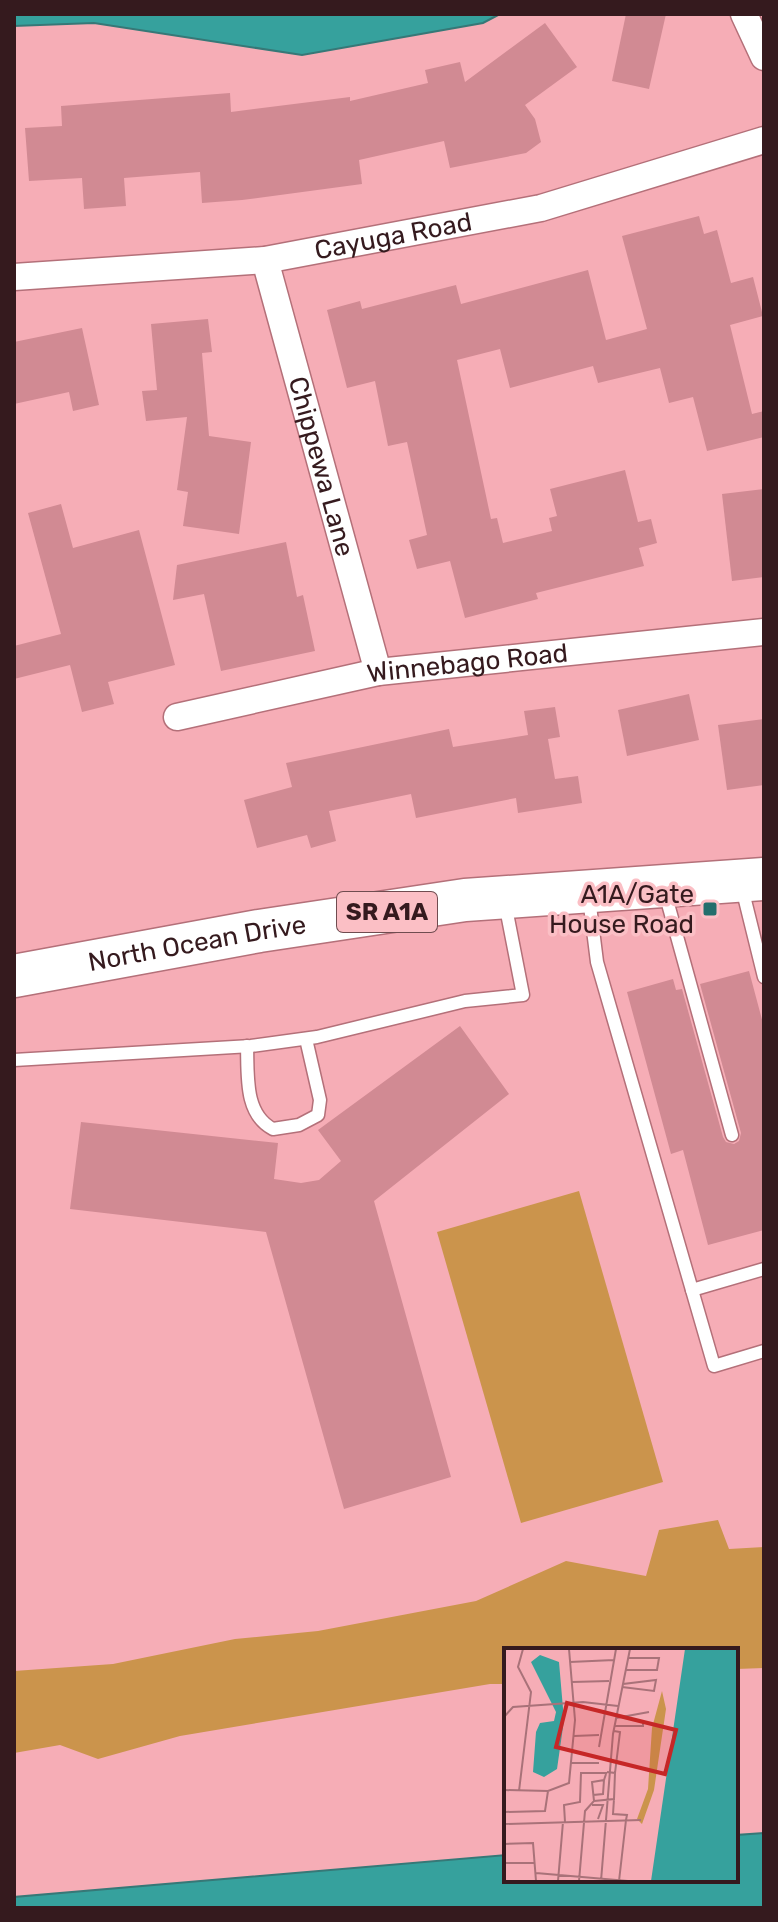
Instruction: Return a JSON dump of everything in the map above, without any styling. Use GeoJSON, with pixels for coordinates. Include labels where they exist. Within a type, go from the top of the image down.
{"type":"FeatureCollection","features":[{"type":"Feature","properties":{"kind":"main road","name":"North Ocean Drive"},"geometry":{"type":"LineString","coordinates":[[14,976],[259,931],[504,897],[752,880]]}},
{"type":"Feature","properties":{"kind":"street"},"geometry":{"type":"LineString","coordinates":[[744,14],[764,57]]}},
{"type":"Feature","properties":{"kind":"street","name":"Cayuga Road"},"geometry":{"type":"LineString","coordinates":[[14,277],[265,260],[541,208],[764,140]]}},
{"type":"Feature","properties":{"kind":"street","name":"Chippewa Lane"},"geometry":{"type":"LineString","coordinates":[[265,260],[378,672]]}},
{"type":"Feature","properties":{"kind":"street","name":"Winnebago Road"},"geometry":{"type":"LineString","coordinates":[[177,717],[378,672],[764,632]]}},
{"type":"Feature","properties":{"kind":"lane"},"geometry":{"type":"LineString","coordinates":[[752,880],[764,977]]}},
{"type":"Feature","properties":{"kind":"lane"},"geometry":{"type":"LineString","coordinates":[[663,886],[732,1135]]}},
{"type":"Feature","properties":{"kind":"lane"},"geometry":{"type":"LineString","coordinates":[[588,891],[597,962],[714,1366],[764,1351]]}},
{"type":"Feature","properties":{"kind":"lane"},"geometry":{"type":"LineString","coordinates":[[14,1060],[247,1046],[306,1039],[465,1001],[523,995],[504,897]]}},
{"type":"Feature","properties":{"kind":"lane"},"geometry":{"type":"LineString","coordinates":[[247,1046],[252,1105],[257,1116],[273,1129],[287,1128],[318,1115],[320,1100],[306,1039]]}},
{"type":"Feature","properties":{"kind":"lane"},"geometry":{"type":"LineString","coordinates":[[692,1290],[764,1269]]}},
{"type":"Feature","properties":{"kind":"shaded area"},"geometry":{"type":"Polygon","coordinates":[[[579,1191],[663,1482],[521,1523],[437,1232],[579,1191]]]}},
{"type":"Feature","properties":{"kind":"shaded area"},"geometry":{"type":"Polygon","coordinates":[[[718,1520],[729,1549],[764,1547],[764,1668],[738,1669],[738,1648],[504,1648],[504,1684],[180,1736],[98,1759],[60,1745],[14,1753],[14,1671],[113,1664],[235,1639],[318,1631],[476,1601],[566,1561],[646,1576],[659,1530],[718,1520]]]}},
{"type":"Feature","properties":{"kind":"water"},"geometry":{"type":"Polygon","coordinates":[[[14,14],[500,14],[483,23],[302,55],[94,23],[14,26],[14,14]]]}},
{"type":"Feature","properties":{"kind":"water"},"geometry":{"type":"Polygon","coordinates":[[[764,1833],[764,1908],[14,1908],[14,1897],[504,1855],[504,1882],[738,1882],[738,1835],[764,1833]]]}},
{"type":"Feature","properties":{"kind":"building"},"geometry":{"type":"Polygon","coordinates":[[[626,14],[666,14],[649,89],[612,81],[626,14]]]}},
{"type":"Feature","properties":{"kind":"building"},"geometry":{"type":"Polygon","coordinates":[[[545,23],[577,67],[525,105],[535,119],[541,142],[526,153],[450,168],[444,141],[359,160],[362,184],[202,203],[200,172],[124,178],[126,206],[84,209],[82,178],[29,181],[25,128],[62,126],[61,106],[230,93],[231,112],[350,97],[350,101],[428,83],[425,70],[460,62],[465,82],[545,23]]]}},
{"type":"Feature","properties":{"kind":"building"},"geometry":{"type":"Polygon","coordinates":[[[699,216],[704,234],[717,230],[731,283],[753,277],[763,316],[730,325],[752,414],[764,411],[764,437],[707,451],[693,397],[669,403],[660,368],[598,383],[593,366],[510,388],[500,349],[457,360],[491,519],[497,518],[503,543],[552,531],[549,518],[557,516],[550,489],[625,470],[638,522],[651,519],[657,543],[639,548],[644,566],[536,593],[538,599],[465,618],[450,561],[417,569],[409,540],[427,535],[407,442],[388,446],[375,381],[347,388],[327,310],[360,301],[362,309],[456,285],[461,304],[588,270],[606,340],[647,329],[622,236],[699,216]]]}},
{"type":"Feature","properties":{"kind":"building"},"geometry":{"type":"Polygon","coordinates":[[[208,319],[212,352],[202,353],[209,436],[251,442],[239,534],[183,526],[188,492],[177,490],[187,417],[146,421],[142,391],[157,390],[151,324],[208,319]]]}},
{"type":"Feature","properties":{"kind":"building"},"geometry":{"type":"Polygon","coordinates":[[[82,328],[99,405],[73,411],[69,392],[14,404],[14,342],[82,328]]]}},
{"type":"Feature","properties":{"kind":"building"},"geometry":{"type":"Polygon","coordinates":[[[764,489],[764,577],[732,581],[722,494],[764,489]]]}},
{"type":"Feature","properties":{"kind":"building"},"geometry":{"type":"Polygon","coordinates":[[[61,504],[73,548],[139,530],[175,665],[108,682],[114,704],[82,712],[70,665],[14,679],[14,646],[61,634],[28,513],[61,504]]]}},
{"type":"Feature","properties":{"kind":"building"},"geometry":{"type":"Polygon","coordinates":[[[286,542],[297,597],[303,595],[315,651],[221,671],[204,594],[173,600],[177,565],[286,542]]]}},
{"type":"Feature","properties":{"kind":"building"},"geometry":{"type":"Polygon","coordinates":[[[689,694],[699,740],[627,756],[618,710],[689,694]]]}},
{"type":"Feature","properties":{"kind":"building"},"geometry":{"type":"Polygon","coordinates":[[[555,707],[560,737],[548,739],[555,779],[578,776],[582,803],[518,813],[516,798],[416,818],[411,794],[329,811],[336,841],[311,848],[307,835],[257,848],[244,800],[292,787],[286,763],[449,729],[453,747],[528,735],[524,711],[555,707]]]}},
{"type":"Feature","properties":{"kind":"building"},"geometry":{"type":"Polygon","coordinates":[[[764,719],[764,785],[727,790],[718,725],[764,719]]]}},
{"type":"Feature","properties":{"kind":"building"},"geometry":{"type":"Polygon","coordinates":[[[749,971],[764,1027],[764,1230],[708,1245],[683,1150],[671,1154],[627,992],[673,979],[676,990],[682,989],[723,1137],[726,1142],[734,1144],[739,1141],[741,1133],[700,984],[749,971]]]}},
{"type":"Feature","properties":{"kind":"building"},"geometry":{"type":"Polygon","coordinates":[[[460,1026],[509,1094],[374,1201],[451,1477],[344,1509],[266,1232],[70,1209],[81,1122],[278,1143],[274,1179],[301,1183],[319,1180],[341,1161],[318,1130],[460,1026]]]}},
{"type":"Feature","properties":{"kind":"place","name":"A1A/Gate House Road"},"geometry":{"type":"Point","coordinates":[710,909]}}]}
